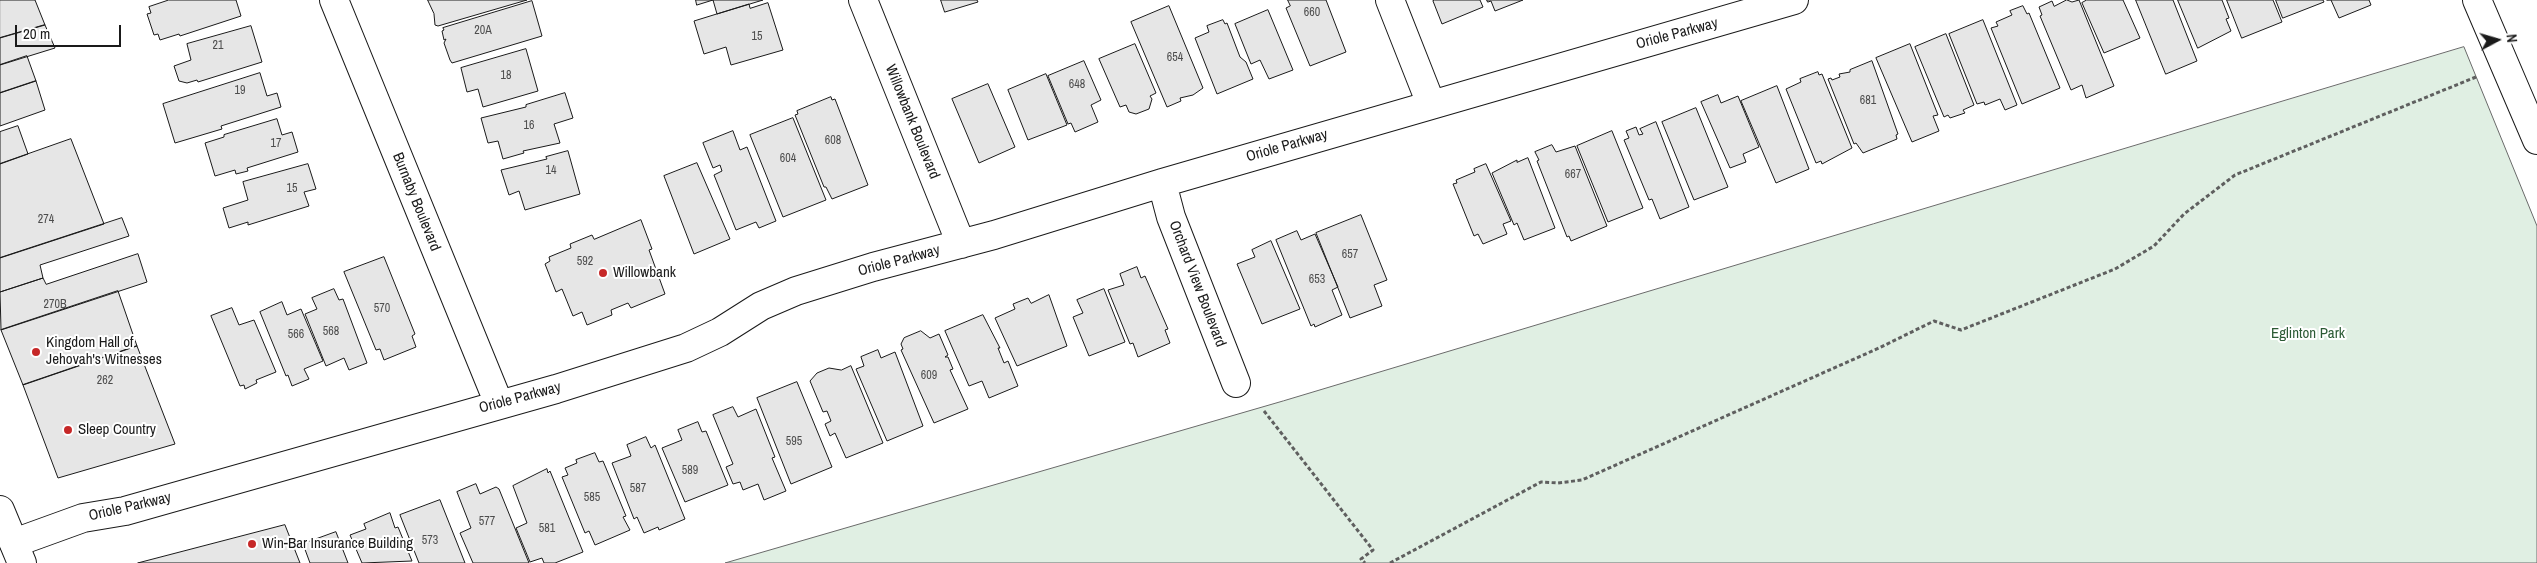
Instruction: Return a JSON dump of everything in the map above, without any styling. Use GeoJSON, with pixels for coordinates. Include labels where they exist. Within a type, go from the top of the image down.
{"type":"FeatureCollection","features":[{"type":"Feature","properties":{"kind":"street","name":"Burnaby Boulevard"},"geometry":{"type":"LineString","coordinates":[[334,0],[499,404]]}},
{"type":"Feature","properties":{"kind":"street","name":"Willowbank Boulevard"},"geometry":{"type":"LineString","coordinates":[[863,0],[961,244]]}},
{"type":"Feature","properties":{"kind":"street"},"geometry":{"type":"LineString","coordinates":[[1390,0],[1431,104]]}},
{"type":"Feature","properties":{"kind":"street","name":"Oriole Parkway"},"geometry":{"type":"LineString","coordinates":[[18,553],[83,518],[125,511],[556,389],[686,348],[720,332],[761,306],[796,291],[961,244],[1431,104],[1794,0]]}},
{"type":"Feature","properties":{"kind":"street"},"geometry":{"type":"LineString","coordinates":[[2477,0],[2537,140]]}},
{"type":"Feature","properties":{"kind":"street","name":"Orchard View Boulevard"},"geometry":{"type":"LineString","coordinates":[[1162,183],[1171,217],[1236,383]]}},
{"type":"Feature","properties":{"kind":"street"},"geometry":{"type":"LineString","coordinates":[[0,510],[18,553]]}},
{"type":"Feature","properties":{"kind":"path"},"geometry":{"type":"LineString","coordinates":[[1390,563],[1541,482],[1582,480],[1880,348],[1934,321],[1961,330],[2115,270],[2154,246],[2184,214],[2235,175],[2480,75]]}},
{"type":"Feature","properties":{"kind":"path"},"geometry":{"type":"LineString","coordinates":[[1264,411],[1373,550],[1362,559],[1365,563]]}},
{"type":"Feature","properties":{"kind":"green space","name":"Eglinton Park"},"geometry":{"type":"Polygon","coordinates":[[[2464,47],[2537,226],[2537,563],[725,563],[1283,401],[2464,47]]]}},
{"type":"Feature","properties":{"kind":"building"},"geometry":{"type":"Polygon","coordinates":[[[0,0],[35,0],[45,25],[0,38],[0,0]]]}},
{"type":"Feature","properties":{"kind":"building"},"geometry":{"type":"Polygon","coordinates":[[[169,0],[236,0],[241,16],[180,36],[179,34],[160,40],[158,34],[154,35],[147,14],[151,13],[149,7],[169,0]]]}},
{"type":"Feature","properties":{"kind":"building"},"geometry":{"type":"Polygon","coordinates":[[[428,0],[527,0],[438,26],[435,25],[434,14],[428,0]]]}},
{"type":"Feature","properties":{"kind":"building"},"geometry":{"type":"Polygon","coordinates":[[[696,0],[713,0],[697,5],[696,0]]]}},
{"type":"Feature","properties":{"kind":"building"},"geometry":{"type":"Polygon","coordinates":[[[713,0],[763,0],[717,14],[713,0]]]}},
{"type":"Feature","properties":{"kind":"building"},"geometry":{"type":"Polygon","coordinates":[[[941,0],[977,0],[978,2],[945,12],[941,0]]]}},
{"type":"Feature","properties":{"kind":"building"},"geometry":{"type":"Polygon","coordinates":[[[1288,0],[1326,0],[1346,52],[1310,66],[1286,8],[1290,6],[1288,0]]]}},
{"type":"Feature","properties":{"kind":"building"},"geometry":{"type":"Polygon","coordinates":[[[1480,0],[1483,7],[1442,24],[1433,1],[1480,0]]]}},
{"type":"Feature","properties":{"kind":"building"},"geometry":{"type":"Polygon","coordinates":[[[1487,0],[1523,0],[1495,11],[1491,1],[1488,2],[1487,0]]]}},
{"type":"Feature","properties":{"kind":"building"},"geometry":{"type":"Polygon","coordinates":[[[2067,0],[2072,2],[2079,0],[2114,86],[2086,98],[2082,85],[2071,90],[2040,16],[2042,15],[2039,7],[2052,1],[2054,6],[2067,0]]]}},
{"type":"Feature","properties":{"kind":"building"},"geometry":{"type":"Polygon","coordinates":[[[2087,0],[2123,0],[2140,38],[2104,53],[2082,3],[2087,0]]]}},
{"type":"Feature","properties":{"kind":"building"},"geometry":{"type":"Polygon","coordinates":[[[2136,0],[2173,0],[2197,61],[2166,74],[2136,0]]]}},
{"type":"Feature","properties":{"kind":"building"},"geometry":{"type":"Polygon","coordinates":[[[2178,0],[2222,0],[2229,18],[2226,19],[2231,31],[2198,48],[2178,0]]]}},
{"type":"Feature","properties":{"kind":"building"},"geometry":{"type":"Polygon","coordinates":[[[2227,0],[2273,0],[2282,22],[2242,38],[2227,0]]]}},
{"type":"Feature","properties":{"kind":"building"},"geometry":{"type":"Polygon","coordinates":[[[2276,0],[2323,0],[2324,2],[2283,18],[2276,0]]]}},
{"type":"Feature","properties":{"kind":"building"},"geometry":{"type":"Polygon","coordinates":[[[2331,0],[2369,0],[2371,5],[2339,18],[2331,0]]]}},
{"type":"Feature","properties":{"kind":"building"},"geometry":{"type":"Polygon","coordinates":[[[532,1],[542,36],[452,63],[444,43],[446,39],[444,40],[443,28],[532,1]]]}},
{"type":"Feature","properties":{"kind":"building"},"geometry":{"type":"Polygon","coordinates":[[[768,3],[783,50],[731,65],[726,47],[704,54],[694,21],[749,4],[750,8],[768,3]]]}},
{"type":"Feature","properties":{"kind":"building"},"geometry":{"type":"Polygon","coordinates":[[[1169,6],[1203,88],[1193,95],[1180,98],[1181,101],[1167,107],[1131,22],[1169,6]]]}},
{"type":"Feature","properties":{"kind":"building"},"geometry":{"type":"Polygon","coordinates":[[[2023,6],[2027,14],[2029,13],[2060,88],[2022,104],[1991,28],[1998,26],[1996,22],[2012,15],[2010,11],[2023,6]]]}},
{"type":"Feature","properties":{"kind":"building"},"geometry":{"type":"Polygon","coordinates":[[[1268,10],[1293,70],[1269,79],[1260,60],[1251,64],[1235,24],[1268,10]]]}},
{"type":"Feature","properties":{"kind":"building"},"geometry":{"type":"Polygon","coordinates":[[[1223,20],[1225,24],[1227,23],[1240,57],[1246,62],[1253,79],[1217,94],[1195,38],[1209,32],[1207,26],[1223,20]]]}},
{"type":"Feature","properties":{"kind":"building"},"geometry":{"type":"Polygon","coordinates":[[[1983,20],[2017,105],[2005,110],[2000,99],[1985,105],[1984,102],[1977,104],[1949,34],[1983,20]]]}},
{"type":"Feature","properties":{"kind":"building"},"geometry":{"type":"Polygon","coordinates":[[[45,25],[55,48],[0,65],[0,38],[45,25]]]}},
{"type":"Feature","properties":{"kind":"building"},"geometry":{"type":"Polygon","coordinates":[[[251,26],[262,62],[198,82],[197,80],[187,83],[179,81],[174,66],[191,60],[187,44],[251,26]]]}},
{"type":"Feature","properties":{"kind":"building"},"geometry":{"type":"Polygon","coordinates":[[[1946,34],[1974,105],[1963,110],[1965,113],[1950,118],[1948,115],[1944,117],[1915,47],[1946,34]]]}},
{"type":"Feature","properties":{"kind":"building"},"geometry":{"type":"Polygon","coordinates":[[[1135,44],[1156,93],[1150,96],[1152,99],[1149,109],[1136,114],[1129,112],[1126,105],[1120,107],[1099,59],[1135,44]]]}},
{"type":"Feature","properties":{"kind":"building"},"geometry":{"type":"Polygon","coordinates":[[[1910,44],[1938,115],[1933,116],[1939,131],[1912,142],[1876,58],[1910,44]]]}},
{"type":"Feature","properties":{"kind":"building"},"geometry":{"type":"Polygon","coordinates":[[[526,49],[538,91],[483,107],[478,89],[467,92],[461,68],[526,49]]]}},
{"type":"Feature","properties":{"kind":"building"},"geometry":{"type":"Polygon","coordinates":[[[27,56],[36,81],[0,93],[0,65],[27,56]]]}},
{"type":"Feature","properties":{"kind":"building"},"geometry":{"type":"Polygon","coordinates":[[[1084,61],[1101,100],[1091,105],[1098,122],[1075,132],[1071,123],[1068,124],[1048,76],[1084,61]]]}},
{"type":"Feature","properties":{"kind":"building"},"geometry":{"type":"Polygon","coordinates":[[[1872,61],[1898,134],[1896,135],[1897,139],[1863,153],[1856,143],[1854,144],[1828,79],[1831,78],[1832,80],[1840,77],[1839,74],[1850,72],[1850,70],[1872,61]]]}},
{"type":"Feature","properties":{"kind":"building"},"geometry":{"type":"Polygon","coordinates":[[[1818,72],[1819,75],[1822,74],[1852,148],[1822,164],[1821,161],[1816,163],[1786,89],[1801,82],[1800,79],[1818,72]]]}},
{"type":"Feature","properties":{"kind":"building"},"geometry":{"type":"Polygon","coordinates":[[[260,73],[267,96],[277,93],[281,107],[221,126],[222,129],[175,143],[163,104],[260,73]]]}},
{"type":"Feature","properties":{"kind":"building"},"geometry":{"type":"Polygon","coordinates":[[[1046,74],[1067,125],[1028,140],[1008,90],[1046,74]]]}},
{"type":"Feature","properties":{"kind":"building"},"geometry":{"type":"Polygon","coordinates":[[[36,81],[45,110],[0,126],[0,93],[36,81]]]}},
{"type":"Feature","properties":{"kind":"building"},"geometry":{"type":"Polygon","coordinates":[[[988,84],[1015,147],[979,163],[952,99],[988,84]]]}},
{"type":"Feature","properties":{"kind":"building"},"geometry":{"type":"Polygon","coordinates":[[[1777,86],[1809,169],[1776,183],[1741,101],[1777,86]]]}},
{"type":"Feature","properties":{"kind":"building"},"geometry":{"type":"Polygon","coordinates":[[[565,93],[573,118],[554,124],[560,143],[523,151],[524,153],[503,159],[498,141],[488,143],[481,118],[526,107],[526,105],[565,93]]]}},
{"type":"Feature","properties":{"kind":"building"},"geometry":{"type":"Polygon","coordinates":[[[1718,95],[1721,103],[1738,96],[1759,147],[1743,154],[1746,162],[1730,168],[1701,102],[1718,95]]]}},
{"type":"Feature","properties":{"kind":"building"},"geometry":{"type":"Polygon","coordinates":[[[831,97],[832,100],[835,99],[868,185],[832,199],[826,187],[824,187],[795,115],[798,114],[797,111],[831,97]]]}},
{"type":"Feature","properties":{"kind":"building"},"geometry":{"type":"Polygon","coordinates":[[[1696,108],[1728,187],[1694,200],[1662,122],[1696,108]]]}},
{"type":"Feature","properties":{"kind":"building"},"geometry":{"type":"Polygon","coordinates":[[[793,118],[826,200],[783,217],[750,135],[793,118]]]}},
{"type":"Feature","properties":{"kind":"building"},"geometry":{"type":"Polygon","coordinates":[[[277,119],[282,135],[292,132],[298,152],[247,168],[248,171],[236,174],[235,170],[215,176],[205,143],[224,137],[224,135],[277,119]]]}},
{"type":"Feature","properties":{"kind":"building"},"geometry":{"type":"Polygon","coordinates":[[[1656,122],[1689,207],[1660,219],[1652,199],[1649,200],[1624,140],[1629,138],[1626,131],[1636,127],[1639,135],[1643,134],[1640,129],[1656,122]]]}},
{"type":"Feature","properties":{"kind":"building"},"geometry":{"type":"Polygon","coordinates":[[[18,126],[28,154],[0,164],[0,132],[18,126]]]}},
{"type":"Feature","properties":{"kind":"building"},"geometry":{"type":"Polygon","coordinates":[[[733,131],[740,150],[747,147],[776,221],[759,228],[756,222],[736,230],[714,175],[722,171],[720,165],[713,168],[703,143],[733,131]]]}},
{"type":"Feature","properties":{"kind":"building"},"geometry":{"type":"Polygon","coordinates":[[[1612,131],[1643,208],[1608,222],[1577,146],[1612,131]]]}},
{"type":"Feature","properties":{"kind":"building"},"geometry":{"type":"Polygon","coordinates":[[[71,139],[104,224],[0,258],[0,164],[71,139]]]}},
{"type":"Feature","properties":{"kind":"building"},"geometry":{"type":"Polygon","coordinates":[[[1552,145],[1556,152],[1575,146],[1607,226],[1571,241],[1569,236],[1567,237],[1535,152],[1552,145]]]}},
{"type":"Feature","properties":{"kind":"building"},"geometry":{"type":"Polygon","coordinates":[[[568,151],[580,194],[525,210],[519,191],[509,195],[501,170],[547,159],[546,157],[568,151]]]}},
{"type":"Feature","properties":{"kind":"building"},"geometry":{"type":"Polygon","coordinates":[[[1528,158],[1555,228],[1524,240],[1517,223],[1514,225],[1492,173],[1517,160],[1517,162],[1528,158]]]}},
{"type":"Feature","properties":{"kind":"building"},"geometry":{"type":"Polygon","coordinates":[[[697,163],[730,239],[694,254],[664,176],[697,163]]]}},
{"type":"Feature","properties":{"kind":"building"},"geometry":{"type":"Polygon","coordinates":[[[308,164],[316,189],[304,192],[309,206],[248,225],[248,222],[229,228],[223,208],[248,200],[243,182],[308,164]]]}},
{"type":"Feature","properties":{"kind":"building"},"geometry":{"type":"Polygon","coordinates":[[[1486,164],[1511,221],[1503,224],[1507,234],[1483,244],[1478,234],[1474,236],[1453,184],[1457,183],[1456,180],[1475,172],[1474,169],[1486,164]]]}},
{"type":"Feature","properties":{"kind":"building"},"geometry":{"type":"Polygon","coordinates":[[[1361,215],[1387,280],[1374,285],[1382,306],[1350,318],[1316,233],[1361,215]]]}},
{"type":"Feature","properties":{"kind":"building"},"geometry":{"type":"Polygon","coordinates":[[[122,218],[129,236],[40,265],[43,278],[0,292],[0,258],[122,218]]]}},
{"type":"Feature","properties":{"kind":"building","name":"Willowbank"},"geometry":{"type":"Polygon","coordinates":[[[641,220],[652,249],[649,250],[665,294],[631,308],[628,303],[611,310],[612,315],[587,325],[582,312],[573,316],[562,289],[556,292],[545,264],[550,261],[549,257],[571,248],[570,244],[592,235],[594,239],[641,220]]]}},
{"type":"Feature","properties":{"kind":"building"},"geometry":{"type":"Polygon","coordinates":[[[1297,231],[1301,240],[1315,234],[1338,287],[1332,290],[1342,315],[1315,327],[1314,324],[1311,326],[1276,240],[1297,231]]]}},
{"type":"Feature","properties":{"kind":"building"},"geometry":{"type":"Polygon","coordinates":[[[1271,241],[1300,309],[1262,324],[1237,264],[1255,257],[1252,250],[1271,241]]]}},
{"type":"Feature","properties":{"kind":"building"},"geometry":{"type":"Polygon","coordinates":[[[138,254],[147,282],[1,330],[0,292],[43,278],[46,284],[138,254]]]}},
{"type":"Feature","properties":{"kind":"building"},"geometry":{"type":"Polygon","coordinates":[[[384,257],[415,334],[412,336],[416,347],[384,360],[380,349],[376,350],[344,272],[384,257]]]}},
{"type":"Feature","properties":{"kind":"building"},"geometry":{"type":"Polygon","coordinates":[[[1137,267],[1141,278],[1145,276],[1168,329],[1165,330],[1170,343],[1138,357],[1133,343],[1130,344],[1108,290],[1124,285],[1120,274],[1137,267]]]}},
{"type":"Feature","properties":{"kind":"building"},"geometry":{"type":"Polygon","coordinates":[[[334,289],[339,300],[343,299],[367,363],[349,370],[344,358],[326,366],[305,314],[317,309],[312,298],[334,289]]]}},
{"type":"Feature","properties":{"kind":"building"},"geometry":{"type":"Polygon","coordinates":[[[1104,289],[1125,342],[1089,356],[1073,317],[1083,313],[1077,300],[1104,289]]]}},
{"type":"Feature","properties":{"kind":"building"},"geometry":{"type":"Polygon","coordinates":[[[118,291],[137,346],[23,385],[1,330],[118,291]]]}},
{"type":"Feature","properties":{"kind":"building"},"geometry":{"type":"Polygon","coordinates":[[[1049,295],[1067,346],[1017,366],[995,318],[1015,309],[1013,304],[1028,298],[1031,303],[1049,295]]]}},
{"type":"Feature","properties":{"kind":"building"},"geometry":{"type":"Polygon","coordinates":[[[282,302],[287,315],[301,309],[323,361],[304,369],[309,379],[292,386],[288,375],[286,376],[260,312],[282,302]]]}},
{"type":"Feature","properties":{"kind":"building"},"geometry":{"type":"Polygon","coordinates":[[[232,308],[239,325],[254,320],[276,372],[256,380],[257,383],[245,389],[244,385],[240,386],[211,316],[232,308]]]}},
{"type":"Feature","properties":{"kind":"building"},"geometry":{"type":"Polygon","coordinates":[[[983,315],[1000,348],[998,348],[1004,363],[1008,361],[1018,386],[989,398],[982,381],[969,386],[945,331],[983,315]]]}},
{"type":"Feature","properties":{"kind":"building"},"geometry":{"type":"Polygon","coordinates":[[[921,331],[930,338],[939,334],[948,355],[945,357],[948,357],[953,369],[950,370],[968,409],[934,423],[901,350],[903,349],[901,344],[904,338],[921,331]]]}},
{"type":"Feature","properties":{"kind":"building"},"geometry":{"type":"Polygon","coordinates":[[[137,346],[175,444],[58,478],[23,385],[137,346]]]}},
{"type":"Feature","properties":{"kind":"building"},"geometry":{"type":"Polygon","coordinates":[[[878,350],[881,358],[895,352],[923,426],[887,441],[856,369],[864,366],[861,357],[878,350]]]}},
{"type":"Feature","properties":{"kind":"building"},"geometry":{"type":"Polygon","coordinates":[[[851,366],[883,443],[846,458],[835,433],[830,436],[825,424],[831,421],[827,411],[823,412],[810,381],[817,373],[829,368],[841,370],[851,366]]]}},
{"type":"Feature","properties":{"kind":"building"},"geometry":{"type":"Polygon","coordinates":[[[797,382],[832,467],[791,484],[757,398],[797,382]]]}},
{"type":"Feature","properties":{"kind":"building"},"geometry":{"type":"Polygon","coordinates":[[[733,407],[738,417],[756,409],[775,457],[772,458],[786,491],[764,500],[758,484],[743,490],[740,482],[733,484],[726,467],[733,464],[713,415],[733,407]]]}},
{"type":"Feature","properties":{"kind":"building"},"geometry":{"type":"Polygon","coordinates":[[[698,422],[702,432],[706,431],[728,485],[685,502],[662,448],[682,440],[678,430],[698,422]]]}},
{"type":"Feature","properties":{"kind":"building"},"geometry":{"type":"Polygon","coordinates":[[[646,437],[651,448],[655,445],[685,519],[659,530],[658,527],[644,533],[637,517],[634,519],[612,463],[631,456],[627,445],[646,437]]]}},
{"type":"Feature","properties":{"kind":"building"},"geometry":{"type":"Polygon","coordinates":[[[595,453],[599,462],[603,461],[626,516],[623,517],[630,530],[595,545],[589,531],[585,533],[562,477],[568,475],[565,468],[577,463],[576,460],[595,453]]]}},
{"type":"Feature","properties":{"kind":"building"},"geometry":{"type":"Polygon","coordinates":[[[547,469],[548,473],[550,471],[583,552],[555,563],[544,563],[542,558],[530,562],[516,528],[527,523],[513,486],[547,469]]]}},
{"type":"Feature","properties":{"kind":"building"},"geometry":{"type":"Polygon","coordinates":[[[476,484],[480,494],[496,487],[499,489],[529,563],[473,563],[460,533],[471,528],[457,492],[476,484]]]}},
{"type":"Feature","properties":{"kind":"building"},"geometry":{"type":"Polygon","coordinates":[[[440,500],[465,563],[419,563],[400,515],[440,500]]]}},
{"type":"Feature","properties":{"kind":"building"},"geometry":{"type":"Polygon","coordinates":[[[390,513],[395,528],[398,527],[412,561],[362,563],[350,535],[366,529],[364,524],[390,513]]]}},
{"type":"Feature","properties":{"kind":"building","name":"Win-Bar Insurance Building"},"geometry":{"type":"Polygon","coordinates":[[[285,525],[300,563],[138,563],[285,525]]]}},
{"type":"Feature","properties":{"kind":"building"},"geometry":{"type":"Polygon","coordinates":[[[336,532],[348,563],[310,563],[303,544],[336,532]]]}},
{"type":"Feature","properties":{"kind":"place","name":"Willowbank"},"geometry":{"type":"Point","coordinates":[603,273]}},
{"type":"Feature","properties":{"kind":"place","name":"Kingdom Hall of Jehovah's Witnesses"},"geometry":{"type":"Point","coordinates":[36,352]}},
{"type":"Feature","properties":{"kind":"place","name":"Sleep Country"},"geometry":{"type":"Point","coordinates":[68,430]}},
{"type":"Feature","properties":{"kind":"place","name":"Win-Bar Insurance Building"},"geometry":{"type":"Point","coordinates":[252,544]}}]}
